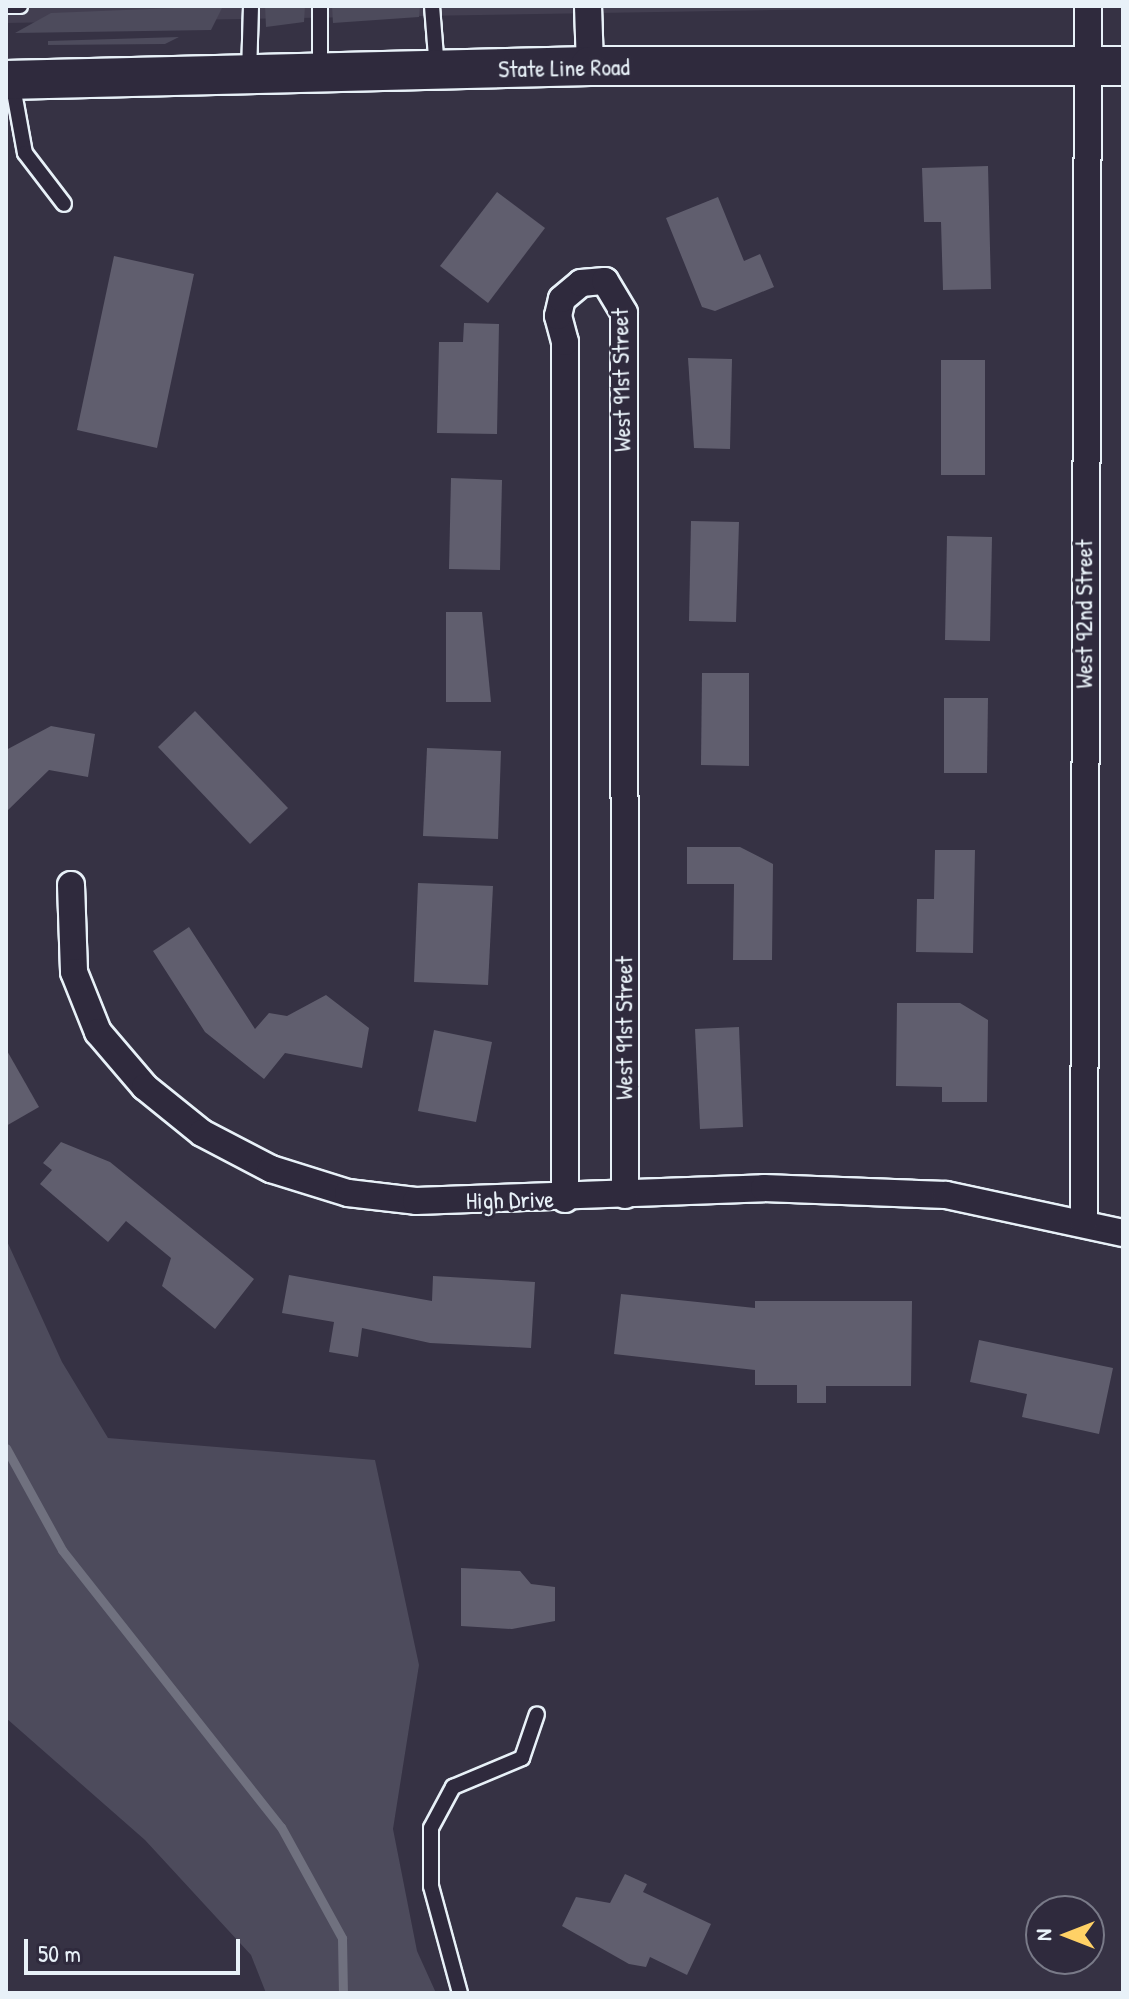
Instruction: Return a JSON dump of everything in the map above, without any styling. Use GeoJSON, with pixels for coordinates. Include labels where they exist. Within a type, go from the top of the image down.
{"type":"FeatureCollection","features":[{"type":"Feature","properties":{"kind":"main road","name":"State Line Road"},"geometry":{"type":"LineString","coordinates":[[9,80],[590,66],[1105,66]]}},
{"type":"Feature","properties":{"kind":"street"},"geometry":{"type":"LineString","coordinates":[[588,6],[590,66]]}},
{"type":"Feature","properties":{"kind":"street","name":"West 92nd Street"},"geometry":{"type":"LineString","coordinates":[[1084,1223],[1105,66],[1088,6]]}},
{"type":"Feature","properties":{"kind":"street","name":"West 91st Street"},"geometry":{"type":"LineString","coordinates":[[565,1199],[565,342],[558,316],[562,299],[581,283],[605,281],[624,313],[625,1195]]}},
{"type":"Feature","properties":{"kind":"street","name":"High Drive"},"geometry":{"type":"LineString","coordinates":[[71,885],[74,972],[98,1032],[145,1087],[202,1133],[244,1158],[348,1193],[416,1201],[878,1191],[995,1200],[1123,1233]]}},
{"type":"Feature","properties":{"kind":"lane"},"geometry":{"type":"LineString","coordinates":[[6,6],[20,6]]}},
{"type":"Feature","properties":{"kind":"lane"},"geometry":{"type":"LineString","coordinates":[[249,75],[251,6]]}},
{"type":"Feature","properties":{"kind":"lane"},"geometry":{"type":"LineString","coordinates":[[320,6],[320,73]]}},
{"type":"Feature","properties":{"kind":"lane"},"geometry":{"type":"LineString","coordinates":[[432,6],[437,71]]}},
{"type":"Feature","properties":{"kind":"lane"},"geometry":{"type":"LineString","coordinates":[[9,80],[25,153],[64,204]]}},
{"type":"Feature","properties":{"kind":"lane"},"geometry":{"type":"LineString","coordinates":[[460,1993],[431,1886],[431,1828],[453,1787],[522,1758],[537,1714]]}},
{"type":"Feature","properties":{"kind":"shaded area"},"geometry":{"type":"Polygon","coordinates":[[[6,6],[1009,6],[6,23],[6,6]]]}},
{"type":"Feature","properties":{"kind":"shaded area"},"geometry":{"type":"Polygon","coordinates":[[[223,6],[211,30],[15,33],[51,13],[223,6]]]}},
{"type":"Feature","properties":{"kind":"shaded area"},"geometry":{"type":"Polygon","coordinates":[[[265,6],[305,6],[304,22],[266,27],[265,6]]]}},
{"type":"Feature","properties":{"kind":"shaded area"},"geometry":{"type":"Polygon","coordinates":[[[332,6],[420,6],[419,17],[333,23],[332,6]]]}},
{"type":"Feature","properties":{"kind":"shaded area"},"geometry":{"type":"Polygon","coordinates":[[[179,37],[165,44],[48,45],[48,41],[179,37]]]}},
{"type":"Feature","properties":{"kind":"shaded area"},"geometry":{"type":"Polygon","coordinates":[[[6,1239],[62,1362],[108,1438],[375,1460],[419,1665],[393,1829],[417,1951],[436,1993],[266,1993],[251,1955],[145,1840],[6,1718],[6,1239]]]}},
{"type":"Feature","properties":{"kind":"building"},"geometry":{"type":"Polygon","coordinates":[[[988,166],[991,289],[943,290],[941,222],[924,222],[922,168],[988,166]]]}},
{"type":"Feature","properties":{"kind":"building"},"geometry":{"type":"Polygon","coordinates":[[[497,192],[545,228],[488,303],[440,266],[497,192]]]}},
{"type":"Feature","properties":{"kind":"building"},"geometry":{"type":"Polygon","coordinates":[[[718,197],[744,261],[760,254],[774,287],[715,311],[702,307],[666,218],[718,197]]]}},
{"type":"Feature","properties":{"kind":"building"},"geometry":{"type":"Polygon","coordinates":[[[114,256],[194,274],[157,448],[77,430],[114,256]]]}},
{"type":"Feature","properties":{"kind":"building"},"geometry":{"type":"Polygon","coordinates":[[[464,323],[499,324],[497,434],[437,433],[439,342],[463,342],[464,323]]]}},
{"type":"Feature","properties":{"kind":"building"},"geometry":{"type":"Polygon","coordinates":[[[688,358],[732,359],[730,449],[694,448],[688,358]]]}},
{"type":"Feature","properties":{"kind":"building"},"geometry":{"type":"Polygon","coordinates":[[[941,360],[985,360],[985,475],[941,475],[941,360]]]}},
{"type":"Feature","properties":{"kind":"building"},"geometry":{"type":"Polygon","coordinates":[[[451,478],[502,480],[500,570],[449,569],[451,478]]]}},
{"type":"Feature","properties":{"kind":"building"},"geometry":{"type":"Polygon","coordinates":[[[691,521],[739,522],[736,622],[689,621],[691,521]]]}},
{"type":"Feature","properties":{"kind":"building"},"geometry":{"type":"Polygon","coordinates":[[[947,536],[992,537],[990,641],[945,640],[947,536]]]}},
{"type":"Feature","properties":{"kind":"building"},"geometry":{"type":"Polygon","coordinates":[[[446,612],[482,612],[491,702],[446,702],[446,612]]]}},
{"type":"Feature","properties":{"kind":"building"},"geometry":{"type":"Polygon","coordinates":[[[702,673],[749,673],[749,766],[701,765],[702,673]]]}},
{"type":"Feature","properties":{"kind":"building"},"geometry":{"type":"Polygon","coordinates":[[[944,698],[988,698],[987,773],[944,773],[944,698]]]}},
{"type":"Feature","properties":{"kind":"building"},"geometry":{"type":"Polygon","coordinates":[[[195,711],[288,808],[250,844],[158,747],[195,711]]]}},
{"type":"Feature","properties":{"kind":"building"},"geometry":{"type":"Polygon","coordinates":[[[51,726],[95,734],[88,777],[49,770],[6,812],[6,750],[51,726]]]}},
{"type":"Feature","properties":{"kind":"building"},"geometry":{"type":"Polygon","coordinates":[[[427,748],[501,751],[498,839],[423,836],[427,748]]]}},
{"type":"Feature","properties":{"kind":"building"},"geometry":{"type":"Polygon","coordinates":[[[687,847],[740,847],[773,864],[772,960],[733,960],[734,884],[687,884],[687,847]]]}},
{"type":"Feature","properties":{"kind":"building"},"geometry":{"type":"Polygon","coordinates":[[[935,850],[975,850],[973,953],[916,952],[917,899],[934,899],[935,850]]]}},
{"type":"Feature","properties":{"kind":"building"},"geometry":{"type":"Polygon","coordinates":[[[418,883],[493,886],[488,985],[414,982],[418,883]]]}},
{"type":"Feature","properties":{"kind":"building"},"geometry":{"type":"Polygon","coordinates":[[[189,927],[255,1029],[269,1013],[287,1016],[326,995],[369,1028],[362,1068],[285,1053],[264,1079],[205,1032],[153,951],[189,927]]]}},
{"type":"Feature","properties":{"kind":"building"},"geometry":{"type":"Polygon","coordinates":[[[897,1003],[960,1003],[988,1020],[987,1102],[942,1102],[942,1087],[896,1086],[897,1003]]]}},
{"type":"Feature","properties":{"kind":"building"},"geometry":{"type":"Polygon","coordinates":[[[739,1027],[743,1127],[700,1129],[695,1029],[739,1027]]]}},
{"type":"Feature","properties":{"kind":"building"},"geometry":{"type":"Polygon","coordinates":[[[434,1030],[492,1042],[476,1122],[418,1111],[434,1030]]]}},
{"type":"Feature","properties":{"kind":"building"},"geometry":{"type":"Polygon","coordinates":[[[6,1049],[39,1107],[6,1126],[6,1049]]]}},
{"type":"Feature","properties":{"kind":"building"},"geometry":{"type":"Polygon","coordinates":[[[61,1142],[110,1162],[254,1279],[215,1329],[162,1286],[171,1258],[126,1221],[108,1242],[40,1184],[52,1170],[43,1163],[61,1142]]]}},
{"type":"Feature","properties":{"kind":"building"},"geometry":{"type":"Polygon","coordinates":[[[289,1275],[432,1301],[433,1276],[535,1282],[531,1348],[430,1343],[362,1328],[358,1357],[329,1352],[334,1322],[282,1313],[289,1275]]]}},
{"type":"Feature","properties":{"kind":"building"},"geometry":{"type":"Polygon","coordinates":[[[621,1294],[755,1308],[755,1301],[912,1301],[911,1386],[826,1386],[826,1403],[797,1403],[797,1385],[755,1385],[755,1370],[614,1354],[621,1294]]]}},
{"type":"Feature","properties":{"kind":"building"},"geometry":{"type":"Polygon","coordinates":[[[979,1340],[1113,1368],[1099,1434],[1022,1417],[1027,1394],[970,1382],[979,1340]]]}},
{"type":"Feature","properties":{"kind":"building"},"geometry":{"type":"Polygon","coordinates":[[[461,1568],[520,1571],[531,1584],[555,1587],[555,1621],[512,1629],[461,1626],[461,1568]]]}},
{"type":"Feature","properties":{"kind":"building"},"geometry":{"type":"Polygon","coordinates":[[[625,1874],[647,1884],[643,1892],[711,1924],[687,1975],[650,1957],[646,1967],[629,1964],[562,1926],[576,1897],[610,1903],[625,1874]]]}},
{"type":"Feature","properties":{"kind":"waterway"},"geometry":{"type":"LineString","coordinates":[[6,1448],[62,1550],[281,1827],[342,1938],[343,1993]]}}]}
